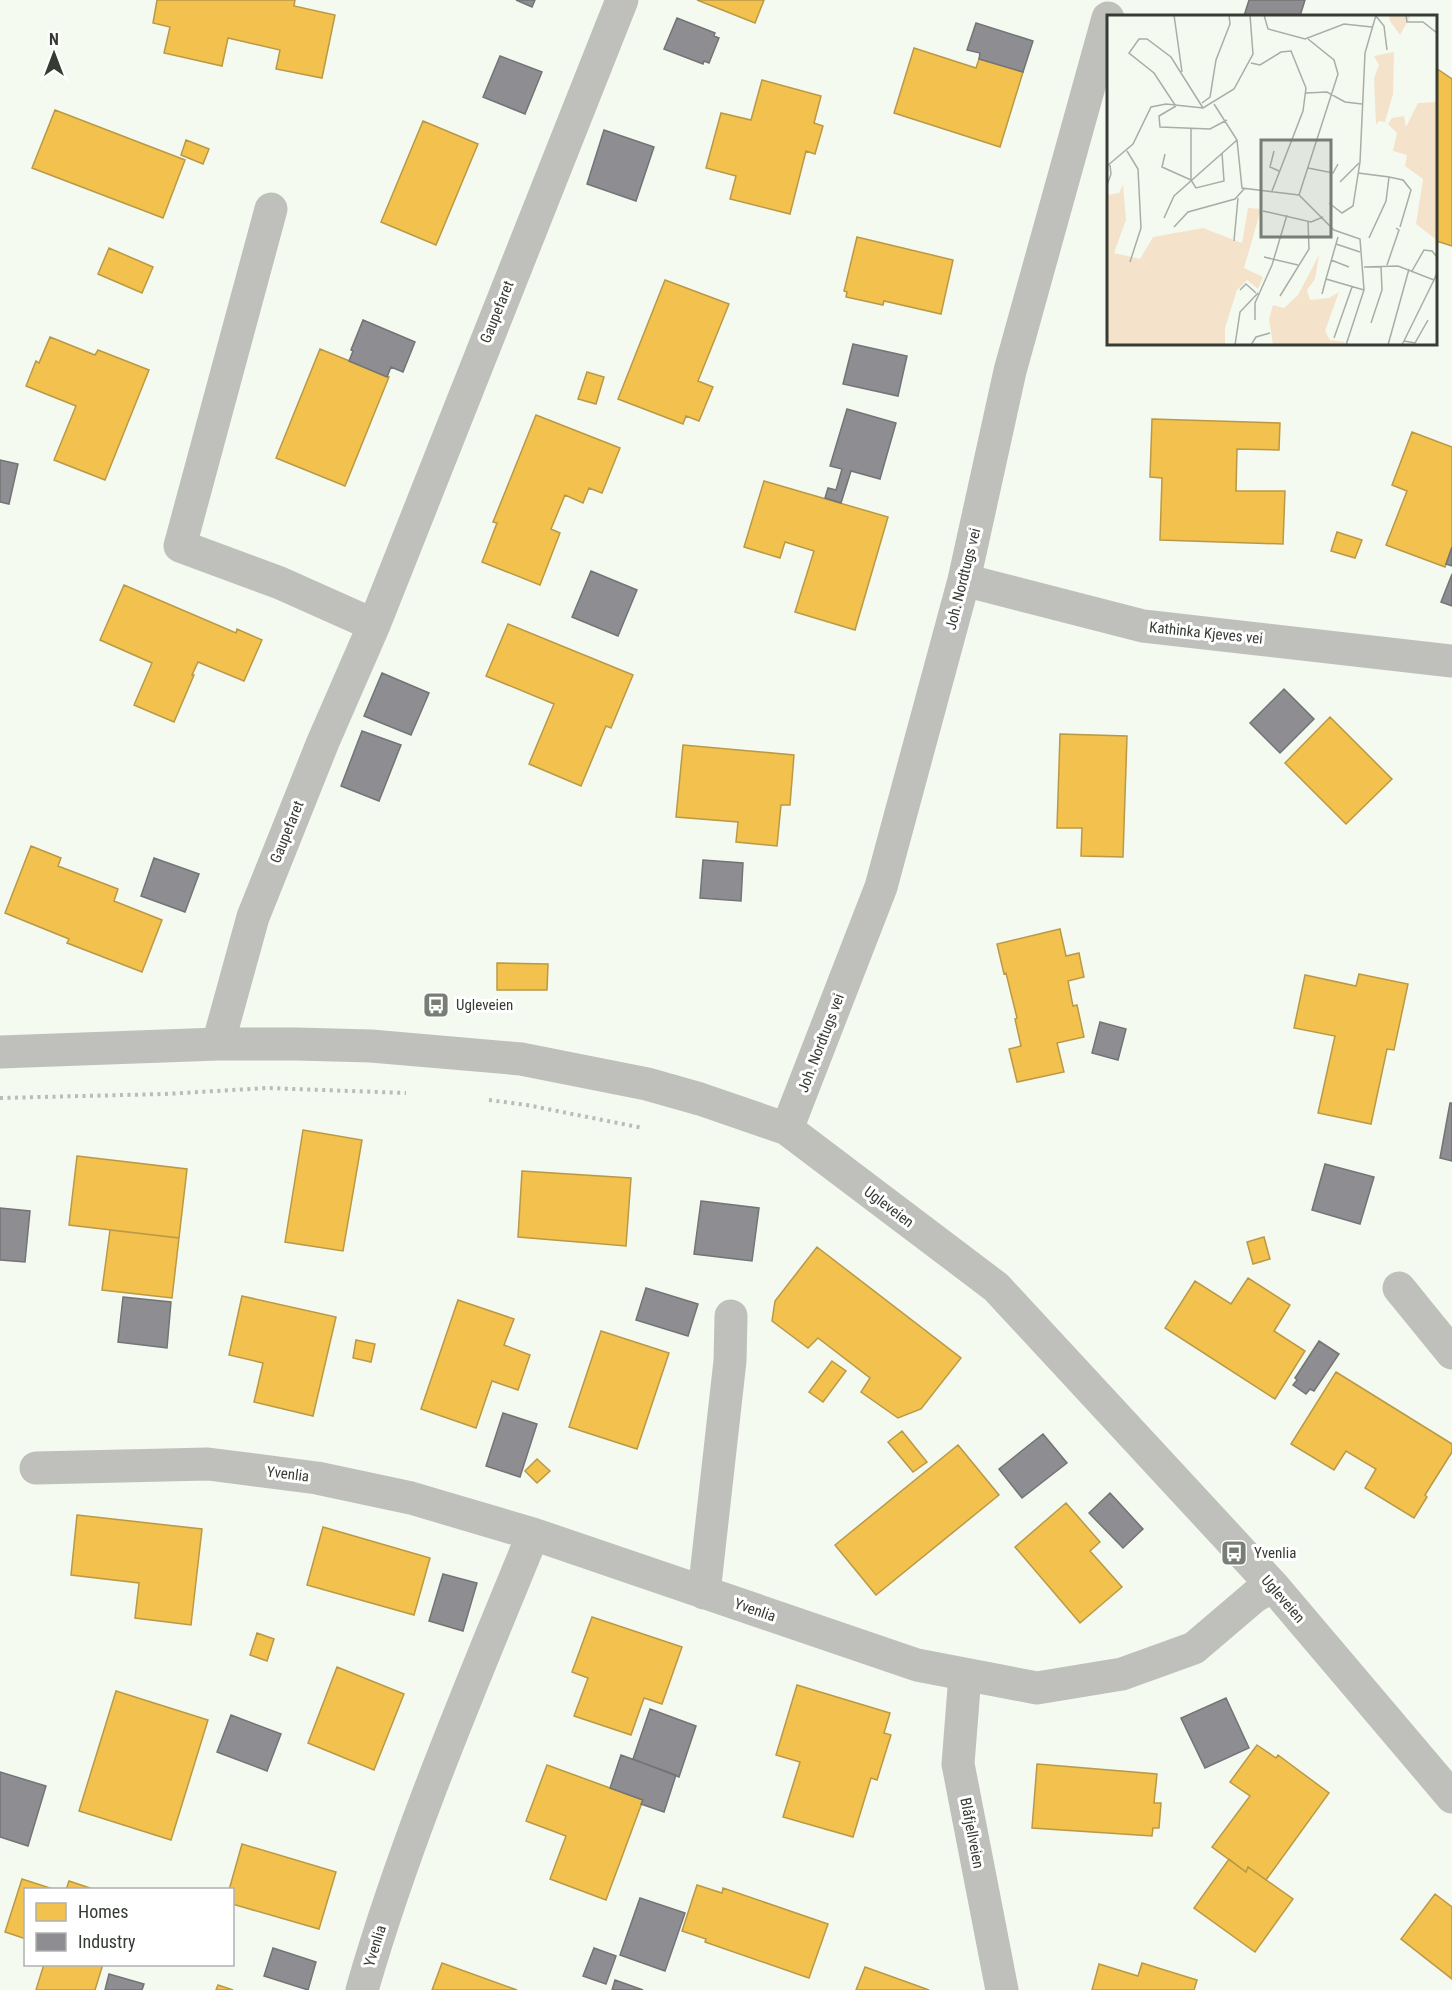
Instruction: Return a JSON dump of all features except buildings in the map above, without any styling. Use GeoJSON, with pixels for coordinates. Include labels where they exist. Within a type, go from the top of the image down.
{"type":"FeatureCollection","features":[{"type":"Feature","properties":{"kind":"street","name":"Gaupefaret"},"geometry":{"type":"LineString","coordinates":[[218,1044],[253,916],[323,742],[374,625],[621,0]]}},
{"type":"Feature","properties":{"kind":"street","name":"Joh. Nordtugs vei"},"geometry":{"type":"LineString","coordinates":[[1110,15],[1114,0]]}},
{"type":"Feature","properties":{"kind":"street","name":"Joh. Nordtugs vei"},"geometry":{"type":"LineString","coordinates":[[786,1130],[881,887],[964,580],[1010,371],[1107,24]]}},
{"type":"Feature","properties":{"kind":"street"},"geometry":{"type":"LineString","coordinates":[[271,209],[180,546],[280,584],[374,625]]}},
{"type":"Feature","properties":{"kind":"street","name":"Kathinka Kjeves vei"},"geometry":{"type":"LineString","coordinates":[[964,580],[1143,626],[1452,661]]}},
{"type":"Feature","properties":{"kind":"street","name":"Ugleveien"},"geometry":{"type":"LineString","coordinates":[[0,1052],[218,1044],[296,1044],[371,1046],[521,1059],[647,1084],[700,1099],[786,1130],[996,1287],[1272,1586],[1452,1797]]}},
{"type":"Feature","properties":{"kind":"street"},"geometry":{"type":"LineString","coordinates":[[1399,1288],[1452,1353]]}},
{"type":"Feature","properties":{"kind":"street"},"geometry":{"type":"LineString","coordinates":[[704,1593],[730,1361],[731,1316]]}},
{"type":"Feature","properties":{"kind":"street","name":"Yvenlia"},"geometry":{"type":"LineString","coordinates":[[36,1468],[208,1464],[306,1476],[411,1498],[533,1534],[917,1665],[1037,1688],[1122,1674],[1194,1648],[1255,1596],[1272,1586]]}},
{"type":"Feature","properties":{"kind":"street","name":"Yvenlia"},"geometry":{"type":"LineString","coordinates":[[362,1990],[380,1927],[440,1762],[533,1534]]}},
{"type":"Feature","properties":{"kind":"street","name":"Blåfjellveien"},"geometry":{"type":"LineString","coordinates":[[965,1676],[958,1764],[1002,1990]]}},
{"type":"Feature","properties":{"kind":"path"},"geometry":{"type":"LineString","coordinates":[[0,1098],[165,1094],[267,1088],[413,1093]]}},
{"type":"Feature","properties":{"kind":"path"},"geometry":{"type":"LineString","coordinates":[[482,1099],[527,1105],[653,1130]]}},
{"type":"Feature","properties":{"kind":"place","name":"Ugleveien"},"geometry":{"type":"Point","coordinates":[436,1005]}},
{"type":"Feature","properties":{"kind":"place","name":"Yvenlia"},"geometry":{"type":"Point","coordinates":[1234,1553]}}]}
